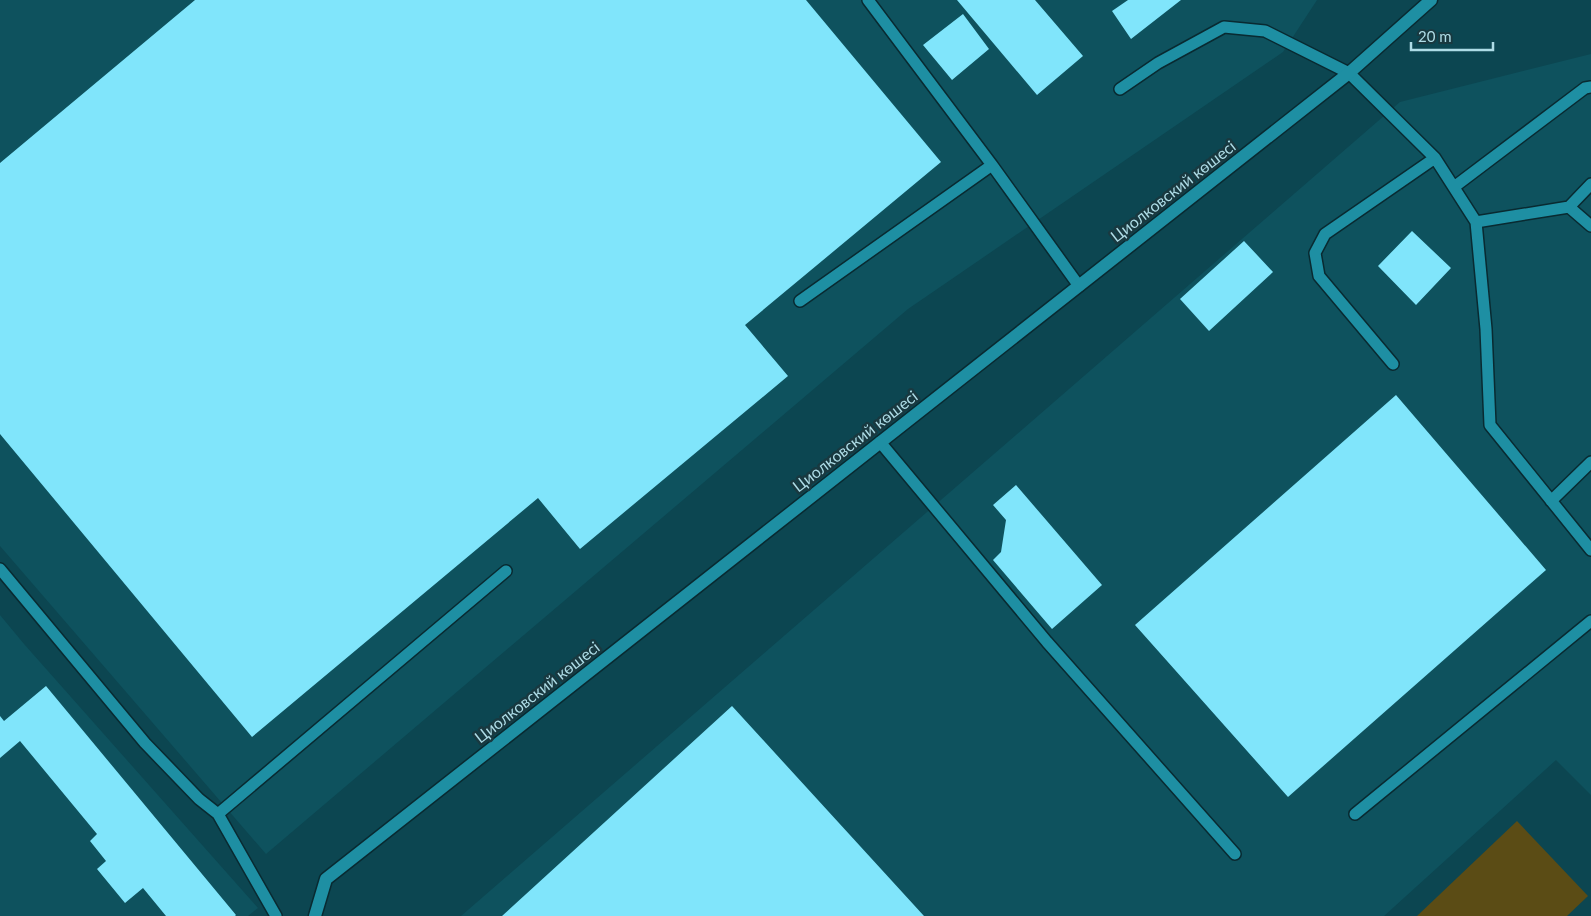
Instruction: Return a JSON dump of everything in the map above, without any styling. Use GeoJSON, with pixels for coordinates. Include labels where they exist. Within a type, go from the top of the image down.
{"type":"FeatureCollection","features":[{"type":"Feature","properties":{"kind":"street","name":"Циолковский көшесі"},"geometry":{"type":"LineString","coordinates":[[315,916],[326,879],[1349,73],[1431,0]]}},
{"type":"Feature","properties":{"kind":"lane"},"geometry":{"type":"LineString","coordinates":[[868,0],[992,165],[1079,286]]}},
{"type":"Feature","properties":{"kind":"lane"},"geometry":{"type":"LineString","coordinates":[[1120,89],[1158,63],[1224,27],[1265,31],[1349,73],[1435,158],[1476,222],[1486,329],[1490,425],[1591,550]]}},
{"type":"Feature","properties":{"kind":"lane"},"geometry":{"type":"LineString","coordinates":[[1454,187],[1585,88],[1591,87]]}},
{"type":"Feature","properties":{"kind":"lane"},"geometry":{"type":"LineString","coordinates":[[1393,364],[1319,276],[1315,253],[1325,234],[1435,158]]}},
{"type":"Feature","properties":{"kind":"lane"},"geometry":{"type":"LineString","coordinates":[[800,301],[992,165]]}},
{"type":"Feature","properties":{"kind":"lane"},"geometry":{"type":"LineString","coordinates":[[1476,222],[1569,207],[1591,184]]}},
{"type":"Feature","properties":{"kind":"lane"},"geometry":{"type":"LineString","coordinates":[[1569,207],[1591,226]]}},
{"type":"Feature","properties":{"kind":"lane"},"geometry":{"type":"LineString","coordinates":[[880,442],[1047,642],[1235,854]]}},
{"type":"Feature","properties":{"kind":"lane"},"geometry":{"type":"LineString","coordinates":[[1551,501],[1591,462]]}},
{"type":"Feature","properties":{"kind":"lane"},"geometry":{"type":"LineString","coordinates":[[0,569],[145,743],[199,799],[218,814],[276,916]]}},
{"type":"Feature","properties":{"kind":"lane"},"geometry":{"type":"LineString","coordinates":[[218,814],[506,571]]}},
{"type":"Feature","properties":{"kind":"lane"},"geometry":{"type":"LineString","coordinates":[[1355,814],[1591,621]]}},
{"type":"Feature","properties":{"kind":"shaded area"},"geometry":{"type":"Polygon","coordinates":[[[0,0],[1317,0],[1283,52],[908,309],[266,854],[0,546],[0,0]]]}},
{"type":"Feature","properties":{"kind":"shaded area"},"geometry":{"type":"Polygon","coordinates":[[[1591,54],[1591,795],[1556,760],[1384,916],[461,916],[1400,102],[1591,54]]]}},
{"type":"Feature","properties":{"kind":"shaded area"},"geometry":{"type":"Polygon","coordinates":[[[0,615],[258,908],[248,916],[0,916],[0,615]]]}},
{"type":"Feature","properties":{"kind":"shaded area"},"geometry":{"type":"Polygon","coordinates":[[[1517,821],[1588,896],[1567,916],[1417,916],[1517,821]]]}},
{"type":"Feature","properties":{"kind":"building"},"geometry":{"type":"Polygon","coordinates":[[[195,0],[806,0],[941,162],[745,325],[788,376],[580,549],[538,498],[252,737],[0,434],[0,163],[195,0]]]}},
{"type":"Feature","properties":{"kind":"building"},"geometry":{"type":"Polygon","coordinates":[[[957,0],[1035,0],[1083,56],[1037,95],[957,0]]]}},
{"type":"Feature","properties":{"kind":"building"},"geometry":{"type":"Polygon","coordinates":[[[1128,0],[1181,0],[1131,39],[1112,11],[1128,0]]]}},
{"type":"Feature","properties":{"kind":"building"},"geometry":{"type":"Polygon","coordinates":[[[963,14],[989,49],[952,80],[923,45],[963,14]]]}},
{"type":"Feature","properties":{"kind":"building"},"geometry":{"type":"Polygon","coordinates":[[[1412,231],[1451,268],[1416,305],[1378,266],[1412,231]]]}},
{"type":"Feature","properties":{"kind":"building"},"geometry":{"type":"Polygon","coordinates":[[[1244,241],[1273,272],[1209,331],[1180,299],[1244,241]]]}},
{"type":"Feature","properties":{"kind":"building"},"geometry":{"type":"Polygon","coordinates":[[[1396,395],[1546,570],[1288,797],[1135,625],[1396,395]]]}},
{"type":"Feature","properties":{"kind":"building"},"geometry":{"type":"Polygon","coordinates":[[[1016,485],[1102,585],[1052,629],[993,560],[1001,552],[1006,520],[993,505],[1016,485]]]}},
{"type":"Feature","properties":{"kind":"building"},"geometry":{"type":"Polygon","coordinates":[[[46,686],[235,916],[166,916],[143,888],[125,903],[97,869],[106,861],[90,841],[97,834],[20,741],[0,758],[0,716],[4,721],[46,686]]]}},
{"type":"Feature","properties":{"kind":"building"},"geometry":{"type":"Polygon","coordinates":[[[732,706],[924,916],[502,916],[732,706]]]}}]}
